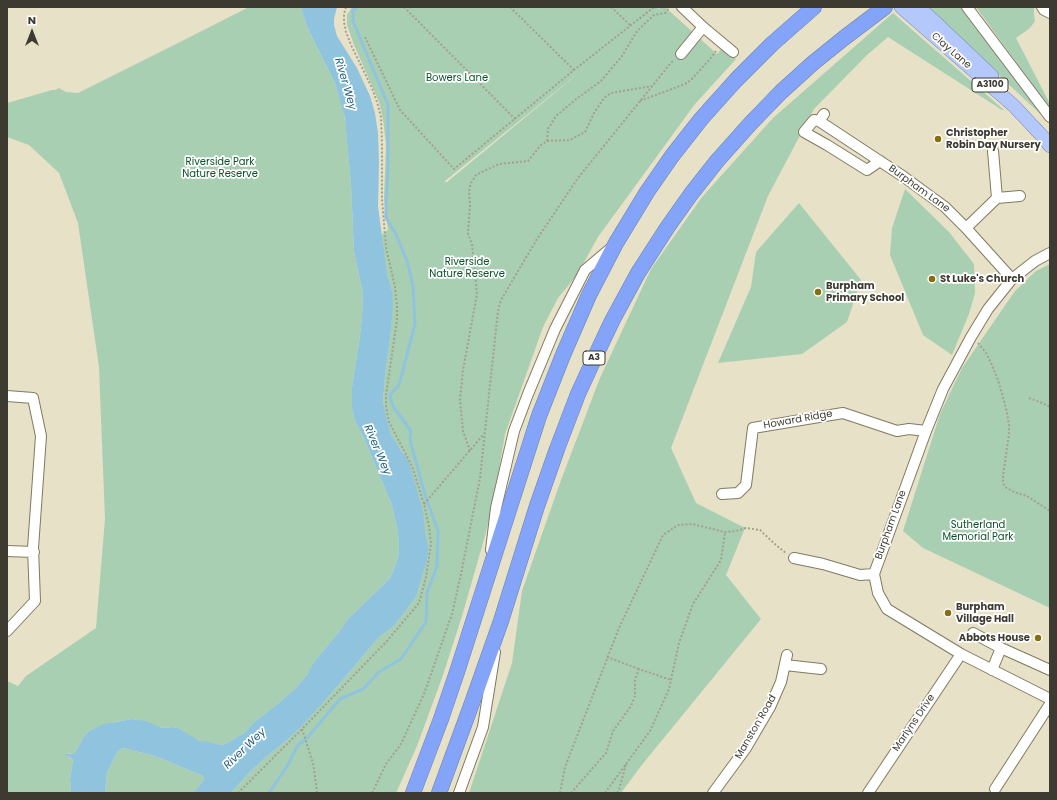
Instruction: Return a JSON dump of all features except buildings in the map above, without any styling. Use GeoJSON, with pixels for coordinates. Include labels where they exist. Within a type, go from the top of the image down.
{"type":"FeatureCollection","features":[{"type":"Feature","properties":{"kind":"highway"},"geometry":{"type":"LineString","coordinates":[[413,793],[441,719],[540,416],[562,355],[589,295],[616,243],[647,192],[672,156],[736,80],[778,39],[814,7]]}},
{"type":"Feature","properties":{"kind":"highway","name":"A3"},"geometry":{"type":"LineString","coordinates":[[439,793],[501,621],[556,449],[594,356],[638,273],[691,194],[717,161],[750,124],[781,92],[813,63],[885,7]]}},
{"type":"Feature","properties":{"kind":"main road","name":"Clay Lane"},"geometry":{"type":"LineString","coordinates":[[901,7],[930,25],[1050,133]]}},
{"type":"Feature","properties":{"kind":"main road","name":"Clay Lane"},"geometry":{"type":"LineString","coordinates":[[918,7],[930,25],[1014,106],[1050,146]]}},
{"type":"Feature","properties":{"kind":"street"},"geometry":{"type":"LineString","coordinates":[[682,7],[703,28],[733,52]]}},
{"type":"Feature","properties":{"kind":"street"},"geometry":{"type":"LineString","coordinates":[[967,7],[1050,117]]}},
{"type":"Feature","properties":{"kind":"street"},"geometry":{"type":"LineString","coordinates":[[1042,7],[1050,13]]}},
{"type":"Feature","properties":{"kind":"street"},"geometry":{"type":"LineString","coordinates":[[681,54],[703,28]]}},
{"type":"Feature","properties":{"kind":"street","name":"Burpham Lane"},"geometry":{"type":"LineString","coordinates":[[880,161],[867,170],[804,132],[814,120],[821,117],[945,207],[1012,279]]}},
{"type":"Feature","properties":{"kind":"street"},"geometry":{"type":"LineString","coordinates":[[993,151],[997,198]]}},
{"type":"Feature","properties":{"kind":"street"},"geometry":{"type":"LineString","coordinates":[[966,228],[997,198],[1020,196]]}},
{"type":"Feature","properties":{"kind":"street","name":"Burpham Lane"},"geometry":{"type":"LineString","coordinates":[[874,574],[926,431],[944,389],[971,337],[988,308],[1012,279],[1050,253]]}},
{"type":"Feature","properties":{"kind":"street"},"geometry":{"type":"LineString","coordinates":[[7,396],[33,398],[41,436],[34,552],[35,601],[7,631]]}},
{"type":"Feature","properties":{"kind":"street","name":"Howard Ridge"},"geometry":{"type":"LineString","coordinates":[[722,494],[738,493],[746,485],[753,428],[843,413],[896,431],[909,429],[926,431]]}},
{"type":"Feature","properties":{"kind":"street"},"geometry":{"type":"LineString","coordinates":[[7,551],[34,552]]}},
{"type":"Feature","properties":{"kind":"street"},"geometry":{"type":"LineString","coordinates":[[794,558],[823,564],[860,575],[874,574],[878,593],[887,609],[961,654],[1050,699]]}},
{"type":"Feature","properties":{"kind":"street"},"geometry":{"type":"LineString","coordinates":[[459,793],[483,727],[501,621]]}},
{"type":"Feature","properties":{"kind":"street"},"geometry":{"type":"LineString","coordinates":[[973,633],[1001,648],[1050,670]]}},
{"type":"Feature","properties":{"kind":"street"},"geometry":{"type":"LineString","coordinates":[[992,670],[1001,648]]}},
{"type":"Feature","properties":{"kind":"street","name":"Marlyns Drive"},"geometry":{"type":"LineString","coordinates":[[868,793],[961,654]]}},
{"type":"Feature","properties":{"kind":"street","name":"Manston Road"},"geometry":{"type":"LineString","coordinates":[[713,793],[746,748],[770,707],[781,682],[786,660],[821,669]]}},
{"type":"Feature","properties":{"kind":"street"},"geometry":{"type":"LineString","coordinates":[[992,792],[1050,704]]}},
{"type":"Feature","properties":{"kind":"path"},"geometry":{"type":"LineString","coordinates":[[238,793],[386,642],[419,603],[426,577],[431,544],[424,504],[412,466],[389,422],[386,407],[386,395],[397,320],[397,306],[395,287],[386,247],[382,199],[381,117],[372,88],[346,32],[344,14],[346,7]]}},
{"type":"Feature","properties":{"kind":"path"},"geometry":{"type":"LineString","coordinates":[[404,7],[516,120]]}},
{"type":"Feature","properties":{"kind":"path"},"geometry":{"type":"LineString","coordinates":[[510,7],[574,70]]}},
{"type":"Feature","properties":{"kind":"path"},"geometry":{"type":"LineString","coordinates":[[611,7],[630,26]]}},
{"type":"Feature","properties":{"kind":"path"},"geometry":{"type":"LineString","coordinates":[[365,37],[400,110],[454,169],[516,120],[574,70],[654,7]]}},
{"type":"Feature","properties":{"kind":"path"},"geometry":{"type":"LineString","coordinates":[[547,141],[548,129],[556,116],[575,100],[601,82],[622,56],[637,31],[654,15],[665,13],[670,7]]}},
{"type":"Feature","properties":{"kind":"path"},"geometry":{"type":"LineString","coordinates":[[639,102],[685,84],[691,80],[710,59],[721,42]]}},
{"type":"Feature","properties":{"kind":"path"},"geometry":{"type":"LineString","coordinates":[[372,793],[386,764],[401,744],[424,694],[452,614],[463,567],[480,478],[498,311],[501,300],[537,238],[578,178],[670,64],[681,54]]}},
{"type":"Feature","properties":{"kind":"path"},"geometry":{"type":"LineString","coordinates":[[470,450],[463,431],[460,400],[463,370],[477,294],[472,244],[468,234],[470,205],[469,191],[471,183],[476,175],[499,164],[528,161],[541,145],[547,141],[570,140],[585,132],[594,113],[604,98],[611,93],[652,86]]}},
{"type":"Feature","properties":{"kind":"path"},"geometry":{"type":"LineString","coordinates":[[971,337],[986,353],[992,365],[1005,403],[1009,434],[1003,483],[1014,492],[1027,496],[1050,511]]}},
{"type":"Feature","properties":{"kind":"path"},"geometry":{"type":"LineString","coordinates":[[1029,398],[1050,408]]}},
{"type":"Feature","properties":{"kind":"path"},"geometry":{"type":"LineString","coordinates":[[424,504],[485,433]]}},
{"type":"Feature","properties":{"kind":"path"},"geometry":{"type":"LineString","coordinates":[[560,793],[565,767],[619,628],[663,535],[678,525],[692,524],[725,532],[746,528],[760,530],[777,546],[794,558]]}},
{"type":"Feature","properties":{"kind":"path"},"geometry":{"type":"LineString","coordinates":[[605,793],[650,731],[669,689],[679,643],[693,604],[721,560],[725,532]]}},
{"type":"Feature","properties":{"kind":"path"},"geometry":{"type":"LineString","coordinates":[[608,657],[671,680]]}},
{"type":"Feature","properties":{"kind":"path"},"geometry":{"type":"LineString","coordinates":[[571,793],[606,753],[613,731],[631,706],[635,696],[635,680],[639,669]]}},
{"type":"Feature","properties":{"kind":"path"},"geometry":{"type":"LineString","coordinates":[[302,729],[311,757],[317,793]]}},
{"type":"Feature","properties":{"kind":"path"},"geometry":{"type":"LineString","coordinates":[[617,793],[626,763]]}},
{"type":"Feature","properties":{"kind":"green space","name":"Riverside Park Nature Reserve"},"geometry":{"type":"Polygon","coordinates":[[[249,7],[301,7],[306,24],[335,83],[343,108],[351,186],[354,252],[363,294],[360,335],[352,387],[352,409],[355,421],[363,436],[392,505],[398,533],[399,551],[397,561],[390,578],[348,619],[314,662],[308,674],[295,689],[254,722],[244,733],[221,745],[208,743],[193,738],[178,728],[162,728],[132,719],[114,722],[89,731],[74,754],[66,753],[73,760],[70,779],[71,793],[7,793],[7,681],[18,686],[26,676],[96,628],[105,519],[99,367],[78,223],[59,173],[29,145],[7,137],[7,103],[59,88],[66,92],[78,93],[249,7]]]}},
{"type":"Feature","properties":{"kind":"green space","name":"Riverside Nature Reserve"},"geometry":{"type":"Polygon","coordinates":[[[352,7],[660,7],[657,10],[665,7],[717,54],[722,48],[736,59],[695,104],[598,237],[577,275],[558,298],[543,327],[505,434],[495,493],[485,536],[462,616],[442,678],[417,746],[396,793],[231,793],[266,757],[300,728],[379,637],[393,627],[416,597],[429,550],[403,452],[391,435],[383,402],[391,331],[392,290],[387,274],[381,235],[388,230],[384,198],[386,145],[383,119],[379,102],[354,45],[347,25],[347,15],[352,7]],[[586,67],[445,181],[447,182],[586,67]]]}},
{"type":"Feature","properties":{"kind":"green space"},"geometry":{"type":"Polygon","coordinates":[[[926,7],[962,7],[1050,123],[926,7]]]}},
{"type":"Feature","properties":{"kind":"green space"},"geometry":{"type":"Polygon","coordinates":[[[976,7],[1034,7],[1035,21],[1030,28],[1016,38],[1050,104],[1050,109],[976,7]]]}},
{"type":"Feature","properties":{"kind":"green space"},"geometry":{"type":"Polygon","coordinates":[[[893,13],[1004,110],[888,37],[867,55],[814,109],[768,196],[671,448],[696,503],[745,528],[726,575],[761,619],[641,766],[621,793],[469,793],[512,663],[522,591],[561,480],[600,378],[651,269],[702,197],[773,118],[893,13]]]}},
{"type":"Feature","properties":{"kind":"green space"},"geometry":{"type":"Polygon","coordinates":[[[905,189],[949,232],[974,264],[975,293],[969,314],[952,355],[923,335],[890,255],[892,228],[905,189]]]}},
{"type":"Feature","properties":{"kind":"green space"},"geometry":{"type":"Polygon","coordinates":[[[799,203],[861,280],[847,322],[802,354],[718,363],[751,287],[756,252],[799,203]]]}},
{"type":"Feature","properties":{"kind":"green space","name":"Sutherland Memorial Park"},"geometry":{"type":"Polygon","coordinates":[[[1050,264],[1050,608],[923,548],[903,531],[940,414],[962,368],[1015,291],[1036,271],[1050,264]]]}},
{"type":"Feature","properties":{"kind":"green space"},"geometry":{"type":"Polygon","coordinates":[[[123,748],[155,756],[203,776],[204,780],[193,793],[105,793],[107,773],[118,751],[123,748]]]}},
{"type":"Feature","properties":{"kind":"water","name":"River Wey"},"geometry":{"type":"Polygon","coordinates":[[[301,7],[337,7],[334,25],[337,36],[357,68],[370,96],[375,113],[378,133],[379,163],[378,206],[387,274],[392,290],[393,306],[383,402],[391,435],[409,462],[423,511],[429,549],[427,561],[416,597],[393,627],[379,637],[300,728],[266,757],[231,793],[193,793],[204,780],[203,776],[155,756],[123,748],[118,751],[107,773],[105,793],[71,793],[70,779],[73,760],[65,755],[67,753],[74,754],[89,731],[104,724],[132,719],[146,721],[162,728],[178,728],[198,740],[221,745],[244,733],[254,722],[295,689],[308,674],[314,662],[348,619],[390,578],[397,561],[399,551],[398,533],[392,505],[363,436],[355,421],[352,409],[352,387],[360,335],[363,294],[354,252],[351,186],[345,118],[335,83],[306,24],[301,7]]]}},
{"type":"Feature","properties":{"kind":"waterway"},"geometry":{"type":"LineString","coordinates":[[269,793],[288,765],[298,745],[306,739],[340,699],[363,689],[379,672],[401,659],[426,622],[427,593],[437,566],[438,531],[425,495],[410,440],[411,431],[392,405],[390,395],[399,385],[415,324],[413,287],[408,264],[396,234],[386,218],[388,105],[353,21],[353,10],[358,7]]}},
{"type":"Feature","properties":{"kind":"place","name":"Christopher Robin Day Nursery"},"geometry":{"type":"Point","coordinates":[938,139]}},
{"type":"Feature","properties":{"kind":"place","name":"St Luke's Church"},"geometry":{"type":"Point","coordinates":[932,279]}},
{"type":"Feature","properties":{"kind":"place","name":"Burpham Primary School"},"geometry":{"type":"Point","coordinates":[818,292]}},
{"type":"Feature","properties":{"kind":"place","name":"Burpham Village Hall"},"geometry":{"type":"Point","coordinates":[948,613]}},
{"type":"Feature","properties":{"kind":"place","name":"Abbots House"},"geometry":{"type":"Point","coordinates":[1038,638]}},
{"type":"Feature","properties":{"kind":"park label","name":"Bowers Lane"},"geometry":{"type":"Point","coordinates":[457,78]}}]}
